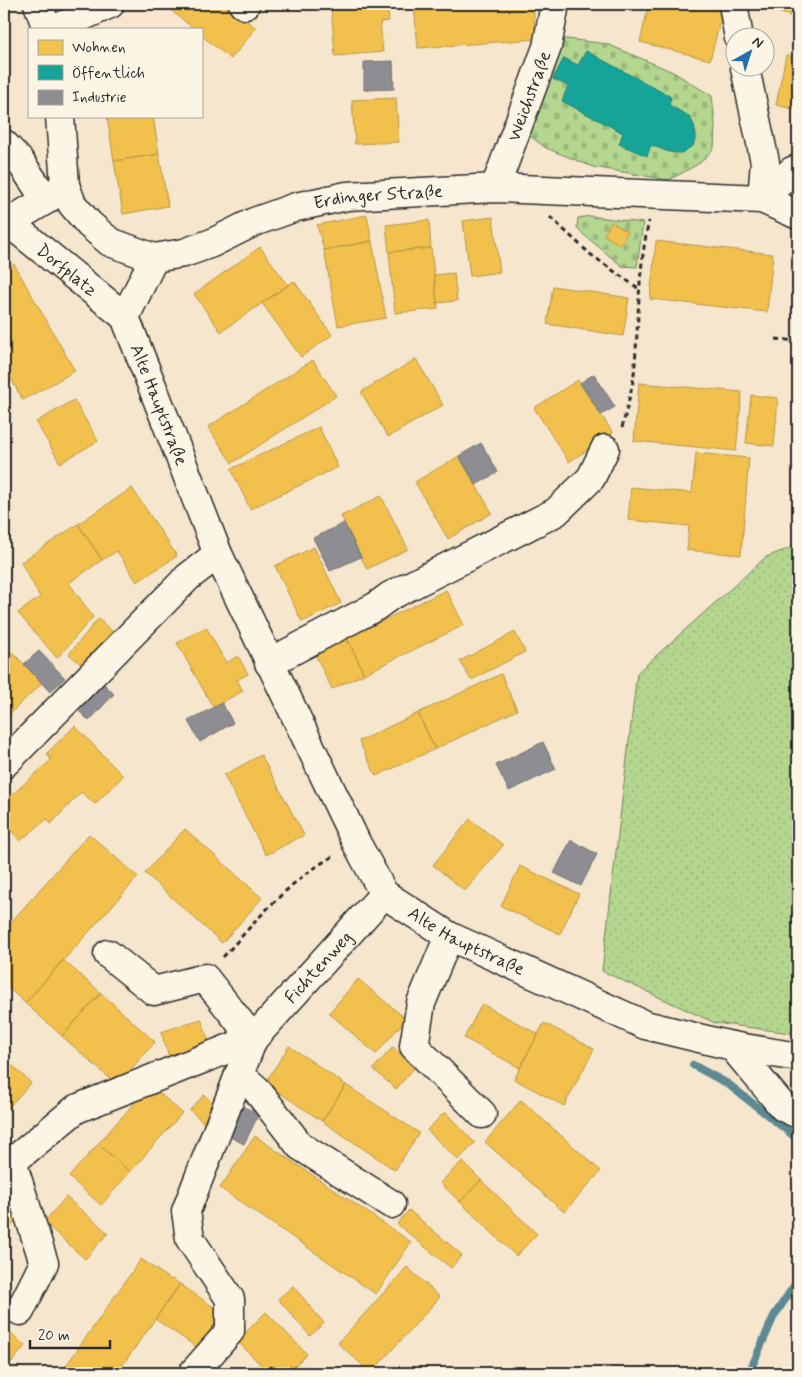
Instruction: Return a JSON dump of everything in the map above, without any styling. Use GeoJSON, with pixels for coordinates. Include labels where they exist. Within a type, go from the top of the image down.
{"type":"FeatureCollection","features":[{"type":"Feature","properties":{"kind":"street"},"geometry":{"type":"LineString","coordinates":[[38,4],[46,28]]}},
{"type":"Feature","properties":{"kind":"street"},"geometry":{"type":"LineString","coordinates":[[57,28],[110,4]]}},
{"type":"Feature","properties":{"kind":"street","name":"Weichstraße"},"geometry":{"type":"LineString","coordinates":[[495,188],[547,48],[555,4]]}},
{"type":"Feature","properties":{"kind":"street"},"geometry":{"type":"LineString","coordinates":[[733,4],[737,28]]}},
{"type":"Feature","properties":{"kind":"street"},"geometry":{"type":"LineString","coordinates":[[746,78],[764,162],[762,199]]}},
{"type":"Feature","properties":{"kind":"street","name":"Erdinger Straße"},"geometry":{"type":"LineString","coordinates":[[60,118],[56,193],[72,204],[89,224],[110,242],[154,258],[184,253],[212,243],[254,222],[296,207],[347,196],[495,188],[762,199],[798,215]]}},
{"type":"Feature","properties":{"kind":"street"},"geometry":{"type":"LineString","coordinates":[[4,144],[56,193],[6,224]]}},
{"type":"Feature","properties":{"kind":"street"},"geometry":{"type":"LineString","coordinates":[[762,199],[792,171],[798,169]]}},
{"type":"Feature","properties":{"kind":"street","name":"Dorfplatz"},"geometry":{"type":"LineString","coordinates":[[6,224],[125,317]]}},
{"type":"Feature","properties":{"kind":"street"},"geometry":{"type":"LineString","coordinates":[[125,317],[154,258]]}},
{"type":"Feature","properties":{"kind":"street","name":"Alte Hauptstraße"},"geometry":{"type":"LineString","coordinates":[[125,317],[218,554],[357,844],[384,894],[450,936],[645,1024],[732,1046],[798,1056]]}},
{"type":"Feature","properties":{"kind":"street"},"geometry":{"type":"LineString","coordinates":[[269,663],[375,607],[390,596],[556,512],[591,478],[605,450]]}},
{"type":"Feature","properties":{"kind":"street"},"geometry":{"type":"LineString","coordinates":[[4,764],[188,577],[218,554]]}},
{"type":"Feature","properties":{"kind":"street","name":"Fichtenweg"},"geometry":{"type":"LineString","coordinates":[[193,1373],[230,1331],[230,1299],[190,1239],[186,1211],[252,1039],[384,894]]}},
{"type":"Feature","properties":{"kind":"street"},"geometry":{"type":"LineString","coordinates":[[450,936],[420,1002],[414,1046],[482,1114]]}},
{"type":"Feature","properties":{"kind":"street"},"geometry":{"type":"LineString","coordinates":[[108,954],[154,991],[205,978],[252,1039]]}},
{"type":"Feature","properties":{"kind":"street","name":"Fichtenweg"},"geometry":{"type":"LineString","coordinates":[[20,1311],[44,1263],[12,1162],[76,1109],[252,1039]]}},
{"type":"Feature","properties":{"kind":"street"},"geometry":{"type":"LineString","coordinates":[[732,1046],[783,1107],[798,1114]]}},
{"type":"Feature","properties":{"kind":"street"},"geometry":{"type":"LineString","coordinates":[[239,1074],[256,1089],[300,1146],[391,1204]]}},
{"type":"Feature","properties":{"kind":"path"},"geometry":{"type":"LineString","coordinates":[[531,190],[537,206],[590,254],[639,289],[644,244],[655,195]]}},
{"type":"Feature","properties":{"kind":"path"},"geometry":{"type":"LineString","coordinates":[[776,339],[798,342]]}},
{"type":"Feature","properties":{"kind":"path"},"geometry":{"type":"LineString","coordinates":[[205,978],[272,903],[316,866],[357,844]]}},
{"type":"Feature","properties":{"kind":"green space"},"geometry":{"type":"Polygon","coordinates":[[[559,38],[607,44],[673,72],[712,96],[715,124],[714,148],[700,163],[669,180],[593,167],[546,148],[529,135],[559,38]]]}},
{"type":"Feature","properties":{"kind":"green space"},"geometry":{"type":"Polygon","coordinates":[[[590,216],[643,223],[637,267],[622,266],[584,235],[577,227],[578,218],[590,216]]]}},
{"type":"Feature","properties":{"kind":"green space"},"geometry":{"type":"Polygon","coordinates":[[[798,545],[798,1034],[715,1023],[602,971],[637,673],[766,557],[798,545]]]}},
{"type":"Feature","properties":{"kind":"building: Wohnen"},"geometry":{"type":"Polygon","coordinates":[[[170,4],[227,4],[256,28],[231,59],[202,36],[202,28],[193,28],[167,7],[170,4]]]}},
{"type":"Feature","properties":{"kind":"building: Wohnen"},"geometry":{"type":"Polygon","coordinates":[[[331,4],[387,4],[389,21],[380,22],[383,52],[335,56],[331,4]]]}},
{"type":"Feature","properties":{"kind":"building: Wohnen"},"geometry":{"type":"Polygon","coordinates":[[[414,4],[533,4],[536,39],[418,48],[414,4]]]}},
{"type":"Feature","properties":{"kind":"building: Wohnen"},"geometry":{"type":"Polygon","coordinates":[[[649,4],[697,4],[723,10],[710,60],[640,42],[649,4]]]}},
{"type":"Feature","properties":{"kind":"building: Wohnen"},"geometry":{"type":"Polygon","coordinates":[[[756,4],[798,4],[798,19],[756,4]]]}},
{"type":"Feature","properties":{"kind":"building: Wohnen"},"geometry":{"type":"Polygon","coordinates":[[[786,55],[798,58],[798,110],[776,105],[786,55]]]}},
{"type":"Feature","properties":{"kind":"building: Wohnen"},"geometry":{"type":"Polygon","coordinates":[[[396,98],[399,142],[355,144],[352,100],[396,98]]]}},
{"type":"Feature","properties":{"kind":"building: Wohnen"},"geometry":{"type":"Polygon","coordinates":[[[107,118],[153,118],[159,154],[114,161],[107,118]]]}},
{"type":"Feature","properties":{"kind":"building: Wohnen"},"geometry":{"type":"Polygon","coordinates":[[[159,154],[168,206],[123,214],[114,161],[159,154]]]}},
{"type":"Feature","properties":{"kind":"building: Wohnen"},"geometry":{"type":"Polygon","coordinates":[[[367,215],[372,241],[324,250],[317,225],[367,215]]]}},
{"type":"Feature","properties":{"kind":"building: Wohnen"},"geometry":{"type":"Polygon","coordinates":[[[493,217],[500,272],[470,276],[463,221],[493,217]]]}},
{"type":"Feature","properties":{"kind":"building: Wohnen"},"geometry":{"type":"Polygon","coordinates":[[[429,220],[431,248],[389,252],[386,225],[429,220]]]}},
{"type":"Feature","properties":{"kind":"building: Wohnen"},"geometry":{"type":"Polygon","coordinates":[[[611,222],[628,232],[620,245],[604,235],[611,222]]]}},
{"type":"Feature","properties":{"kind":"building: Wohnen"},"geometry":{"type":"Polygon","coordinates":[[[372,241],[386,318],[338,326],[324,250],[372,241]]]}},
{"type":"Feature","properties":{"kind":"building: Wohnen"},"geometry":{"type":"Polygon","coordinates":[[[656,241],[773,254],[767,312],[650,299],[656,241]]]}},
{"type":"Feature","properties":{"kind":"building: Wohnen"},"geometry":{"type":"Polygon","coordinates":[[[260,247],[288,285],[221,332],[194,294],[260,247]]]}},
{"type":"Feature","properties":{"kind":"building: Wohnen"},"geometry":{"type":"Polygon","coordinates":[[[431,248],[438,309],[395,313],[389,252],[431,248]]]}},
{"type":"Feature","properties":{"kind":"building: Wohnen"},"geometry":{"type":"Polygon","coordinates":[[[14,264],[75,371],[23,400],[4,367],[4,270],[14,264]]]}},
{"type":"Feature","properties":{"kind":"building: Wohnen"},"geometry":{"type":"Polygon","coordinates":[[[454,273],[457,301],[437,303],[434,275],[454,273]]]}},
{"type":"Feature","properties":{"kind":"building: Wohnen"},"geometry":{"type":"Polygon","coordinates":[[[294,281],[332,335],[301,357],[262,303],[294,281]]]}},
{"type":"Feature","properties":{"kind":"building: Wohnen"},"geometry":{"type":"Polygon","coordinates":[[[553,286],[629,298],[623,336],[547,324],[553,286]]]}},
{"type":"Feature","properties":{"kind":"building: Wohnen"},"geometry":{"type":"Polygon","coordinates":[[[416,359],[443,405],[388,437],[361,392],[416,359]]]}},
{"type":"Feature","properties":{"kind":"building: Wohnen"},"geometry":{"type":"Polygon","coordinates":[[[313,360],[336,396],[232,463],[208,427],[313,360]]]}},
{"type":"Feature","properties":{"kind":"building: Wohnen"},"geometry":{"type":"Polygon","coordinates":[[[578,380],[613,433],[569,462],[534,408],[578,380]]]}},
{"type":"Feature","properties":{"kind":"building: Wohnen"},"geometry":{"type":"Polygon","coordinates":[[[639,383],[742,392],[736,451],[634,441],[639,383]]]}},
{"type":"Feature","properties":{"kind":"building: Wohnen"},"geometry":{"type":"Polygon","coordinates":[[[751,395],[778,398],[774,446],[746,443],[751,395]]]}},
{"type":"Feature","properties":{"kind":"building: Wohnen"},"geometry":{"type":"Polygon","coordinates":[[[74,400],[98,441],[60,463],[36,422],[74,400]]]}},
{"type":"Feature","properties":{"kind":"building: Wohnen"},"geometry":{"type":"Polygon","coordinates":[[[319,427],[338,467],[250,509],[231,469],[319,427]]]}},
{"type":"Feature","properties":{"kind":"building: Wohnen"},"geometry":{"type":"Polygon","coordinates":[[[696,453],[749,458],[741,555],[687,550],[689,526],[628,520],[631,487],[692,493],[696,453]]]}},
{"type":"Feature","properties":{"kind":"building: Wohnen"},"geometry":{"type":"Polygon","coordinates":[[[459,456],[492,513],[448,539],[415,482],[459,456]]]}},
{"type":"Feature","properties":{"kind":"building: Wohnen"},"geometry":{"type":"Polygon","coordinates":[[[132,488],[177,556],[137,582],[117,551],[102,560],[78,524],[132,488]]]}},
{"type":"Feature","properties":{"kind":"building: Wohnen"},"geometry":{"type":"Polygon","coordinates":[[[381,496],[408,549],[367,569],[341,516],[381,496]]]}},
{"type":"Feature","properties":{"kind":"building: Wohnen"},"geometry":{"type":"Polygon","coordinates":[[[78,524],[102,560],[69,583],[93,617],[57,658],[18,613],[40,597],[21,562],[78,524]]]}},
{"type":"Feature","properties":{"kind":"building: Wohnen"},"geometry":{"type":"Polygon","coordinates":[[[314,547],[341,603],[302,622],[275,566],[314,547]]]}},
{"type":"Feature","properties":{"kind":"building: Wohnen"},"geometry":{"type":"Polygon","coordinates":[[[446,590],[464,625],[364,674],[347,638],[446,590]]]}},
{"type":"Feature","properties":{"kind":"building: Wohnen"},"geometry":{"type":"Polygon","coordinates":[[[98,619],[118,636],[89,671],[69,654],[98,619]]]}},
{"type":"Feature","properties":{"kind":"building: Wohnen"},"geometry":{"type":"Polygon","coordinates":[[[206,627],[226,663],[238,656],[248,674],[237,680],[243,691],[213,707],[177,643],[206,627]]]}},
{"type":"Feature","properties":{"kind":"building: Wohnen"},"geometry":{"type":"Polygon","coordinates":[[[515,632],[525,652],[471,680],[460,661],[515,632]]]}},
{"type":"Feature","properties":{"kind":"building: Wohnen"},"geometry":{"type":"Polygon","coordinates":[[[347,638],[364,674],[332,689],[315,654],[347,638]]]}},
{"type":"Feature","properties":{"kind":"building: Wohnen"},"geometry":{"type":"Polygon","coordinates":[[[12,652],[42,683],[4,719],[4,660],[12,652]]]}},
{"type":"Feature","properties":{"kind":"building: Wohnen"},"geometry":{"type":"Polygon","coordinates":[[[501,674],[517,710],[435,749],[418,713],[501,674]]]}},
{"type":"Feature","properties":{"kind":"building: Wohnen"},"geometry":{"type":"Polygon","coordinates":[[[418,713],[435,749],[376,776],[359,741],[418,713]]]}},
{"type":"Feature","properties":{"kind":"building: Wohnen"},"geometry":{"type":"Polygon","coordinates":[[[75,726],[123,776],[95,804],[81,792],[51,824],[47,819],[20,841],[4,822],[4,802],[51,760],[47,753],[75,726]]]}},
{"type":"Feature","properties":{"kind":"building: Wohnen"},"geometry":{"type":"Polygon","coordinates":[[[261,755],[304,835],[266,855],[224,775],[261,755]]]}},
{"type":"Feature","properties":{"kind":"building: Wohnen"},"geometry":{"type":"Polygon","coordinates":[[[470,819],[503,845],[465,891],[433,865],[470,819]]]}},
{"type":"Feature","properties":{"kind":"building: Wohnen"},"geometry":{"type":"Polygon","coordinates":[[[185,829],[262,898],[222,943],[145,873],[185,829]]]}},
{"type":"Feature","properties":{"kind":"building: Wohnen"},"geometry":{"type":"Polygon","coordinates":[[[89,834],[138,877],[25,1003],[4,984],[4,930],[89,834]]]}},
{"type":"Feature","properties":{"kind":"building: Wohnen"},"geometry":{"type":"Polygon","coordinates":[[[520,866],[579,894],[560,934],[501,906],[520,866]]]}},
{"type":"Feature","properties":{"kind":"building: Wohnen"},"geometry":{"type":"Polygon","coordinates":[[[63,960],[101,993],[62,1036],[25,1003],[63,960]]]}},
{"type":"Feature","properties":{"kind":"building: Wohnen"},"geometry":{"type":"Polygon","coordinates":[[[358,979],[406,1019],[376,1054],[329,1013],[358,979]]]}},
{"type":"Feature","properties":{"kind":"building: Wohnen"},"geometry":{"type":"Polygon","coordinates":[[[101,993],[155,1042],[117,1085],[62,1036],[101,993]]]}},
{"type":"Feature","properties":{"kind":"building: Wohnen"},"geometry":{"type":"Polygon","coordinates":[[[482,1004],[538,1034],[520,1068],[464,1038],[482,1004]]]}},
{"type":"Feature","properties":{"kind":"building: Wohnen"},"geometry":{"type":"Polygon","coordinates":[[[201,1019],[210,1044],[169,1057],[161,1032],[201,1019]]]}},
{"type":"Feature","properties":{"kind":"building: Wohnen"},"geometry":{"type":"Polygon","coordinates":[[[544,1023],[594,1049],[564,1106],[514,1079],[544,1023]]]}},
{"type":"Feature","properties":{"kind":"building: Wohnen"},"geometry":{"type":"Polygon","coordinates":[[[289,1046],[346,1085],[322,1121],[265,1083],[289,1046]]]}},
{"type":"Feature","properties":{"kind":"building: Wohnen"},"geometry":{"type":"Polygon","coordinates":[[[393,1047],[415,1067],[396,1089],[373,1069],[393,1047]]]}},
{"type":"Feature","properties":{"kind":"building: Wohnen"},"geometry":{"type":"Polygon","coordinates":[[[4,1058],[31,1083],[4,1112],[4,1058]]]}},
{"type":"Feature","properties":{"kind":"building: Wohnen"},"geometry":{"type":"Polygon","coordinates":[[[150,1085],[182,1113],[130,1172],[98,1144],[150,1085]]]}},
{"type":"Feature","properties":{"kind":"building: Wohnen"},"geometry":{"type":"Polygon","coordinates":[[[346,1085],[419,1133],[395,1170],[322,1121],[346,1085]]]}},
{"type":"Feature","properties":{"kind":"building: Wohnen"},"geometry":{"type":"Polygon","coordinates":[[[204,1095],[220,1109],[206,1125],[190,1110],[204,1095]]]}},
{"type":"Feature","properties":{"kind":"building: Wohnen"},"geometry":{"type":"Polygon","coordinates":[[[521,1100],[601,1171],[564,1212],[485,1142],[521,1100]]]}},
{"type":"Feature","properties":{"kind":"building: Wohnen"},"geometry":{"type":"Polygon","coordinates":[[[445,1112],[475,1143],[458,1160],[427,1130],[445,1112]]]}},
{"type":"Feature","properties":{"kind":"building: Wohnen"},"geometry":{"type":"Polygon","coordinates":[[[255,1136],[411,1242],[376,1294],[220,1188],[255,1136]]]}},
{"type":"Feature","properties":{"kind":"building: Wohnen"},"geometry":{"type":"Polygon","coordinates":[[[98,1144],[130,1172],[101,1205],[69,1177],[98,1144]]]}},
{"type":"Feature","properties":{"kind":"building: Wohnen"},"geometry":{"type":"Polygon","coordinates":[[[462,1161],[481,1180],[460,1202],[440,1183],[462,1161]]]}},
{"type":"Feature","properties":{"kind":"building: Wohnen"},"geometry":{"type":"Polygon","coordinates":[[[481,1180],[537,1234],[516,1256],[460,1202],[481,1180]]]}},
{"type":"Feature","properties":{"kind":"building: Wohnen"},"geometry":{"type":"Polygon","coordinates":[[[66,1197],[108,1233],[85,1259],[44,1222],[66,1197]]]}},
{"type":"Feature","properties":{"kind":"building: Wohnen"},"geometry":{"type":"Polygon","coordinates":[[[4,1206],[18,1219],[4,1234],[4,1206]]]}},
{"type":"Feature","properties":{"kind":"building: Wohnen"},"geometry":{"type":"Polygon","coordinates":[[[409,1210],[462,1255],[451,1268],[397,1224],[409,1210]]]}},
{"type":"Feature","properties":{"kind":"building: Wohnen"},"geometry":{"type":"Polygon","coordinates":[[[141,1259],[180,1284],[117,1373],[61,1373],[141,1259]]]}},
{"type":"Feature","properties":{"kind":"building: Wohnen"},"geometry":{"type":"Polygon","coordinates":[[[407,1267],[440,1297],[371,1373],[338,1343],[407,1267]]]}},
{"type":"Feature","properties":{"kind":"building: Wohnen"},"geometry":{"type":"Polygon","coordinates":[[[180,1284],[222,1313],[198,1348],[155,1319],[180,1284]]]}},
{"type":"Feature","properties":{"kind":"building: Wohnen"},"geometry":{"type":"Polygon","coordinates":[[[293,1286],[324,1323],[310,1336],[278,1299],[293,1286]]]}},
{"type":"Feature","properties":{"kind":"building: Wohnen"},"geometry":{"type":"Polygon","coordinates":[[[266,1312],[307,1354],[288,1373],[269,1373],[237,1341],[266,1312]]]}},
{"type":"Feature","properties":{"kind":"building: Wohnen"},"geometry":{"type":"Polygon","coordinates":[[[4,1326],[25,1346],[12,1362],[4,1355],[4,1326]]]}},
{"type":"Feature","properties":{"kind":"building: Öffentlich"},"geometry":{"type":"Polygon","coordinates":[[[586,51],[671,97],[669,105],[689,116],[694,125],[696,136],[693,146],[681,153],[669,152],[651,145],[647,156],[619,144],[623,133],[562,101],[568,86],[553,79],[564,58],[578,65],[586,51]]]}},
{"type":"Feature","properties":{"kind":"building: Industrie"},"geometry":{"type":"Polygon","coordinates":[[[393,61],[394,89],[364,90],[364,62],[393,61]]]}},
{"type":"Feature","properties":{"kind":"building: Industrie"},"geometry":{"type":"Polygon","coordinates":[[[594,374],[615,407],[601,415],[580,383],[594,374]]]}},
{"type":"Feature","properties":{"kind":"building: Industrie"},"geometry":{"type":"Polygon","coordinates":[[[481,443],[498,472],[476,485],[459,456],[481,443]]]}},
{"type":"Feature","properties":{"kind":"building: Industrie"},"geometry":{"type":"Polygon","coordinates":[[[344,523],[361,557],[330,571],[313,538],[344,523]]]}},
{"type":"Feature","properties":{"kind":"building: Industrie"},"geometry":{"type":"Polygon","coordinates":[[[39,651],[65,678],[50,692],[24,664],[39,651]]]}},
{"type":"Feature","properties":{"kind":"building: Industrie"},"geometry":{"type":"Polygon","coordinates":[[[102,682],[114,694],[89,721],[77,709],[102,682]]]}},
{"type":"Feature","properties":{"kind":"building: Industrie"},"geometry":{"type":"Polygon","coordinates":[[[222,703],[233,723],[200,742],[188,721],[222,703]]]}},
{"type":"Feature","properties":{"kind":"building: Industrie"},"geometry":{"type":"Polygon","coordinates":[[[543,742],[556,769],[509,791],[496,765],[543,742]]]}},
{"type":"Feature","properties":{"kind":"building: Industrie"},"geometry":{"type":"Polygon","coordinates":[[[571,840],[597,854],[581,886],[554,873],[571,840]]]}},
{"type":"Feature","properties":{"kind":"building: Industrie"},"geometry":{"type":"Polygon","coordinates":[[[235,1103],[259,1114],[244,1144],[222,1133],[235,1103]]]}},
{"type":"Feature","properties":{"kind":"waterway"},"geometry":{"type":"LineString","coordinates":[[693,1065],[728,1084],[798,1139]]}},
{"type":"Feature","properties":{"kind":"waterway"},"geometry":{"type":"LineString","coordinates":[[749,1373],[774,1316],[798,1280]]}}]}
